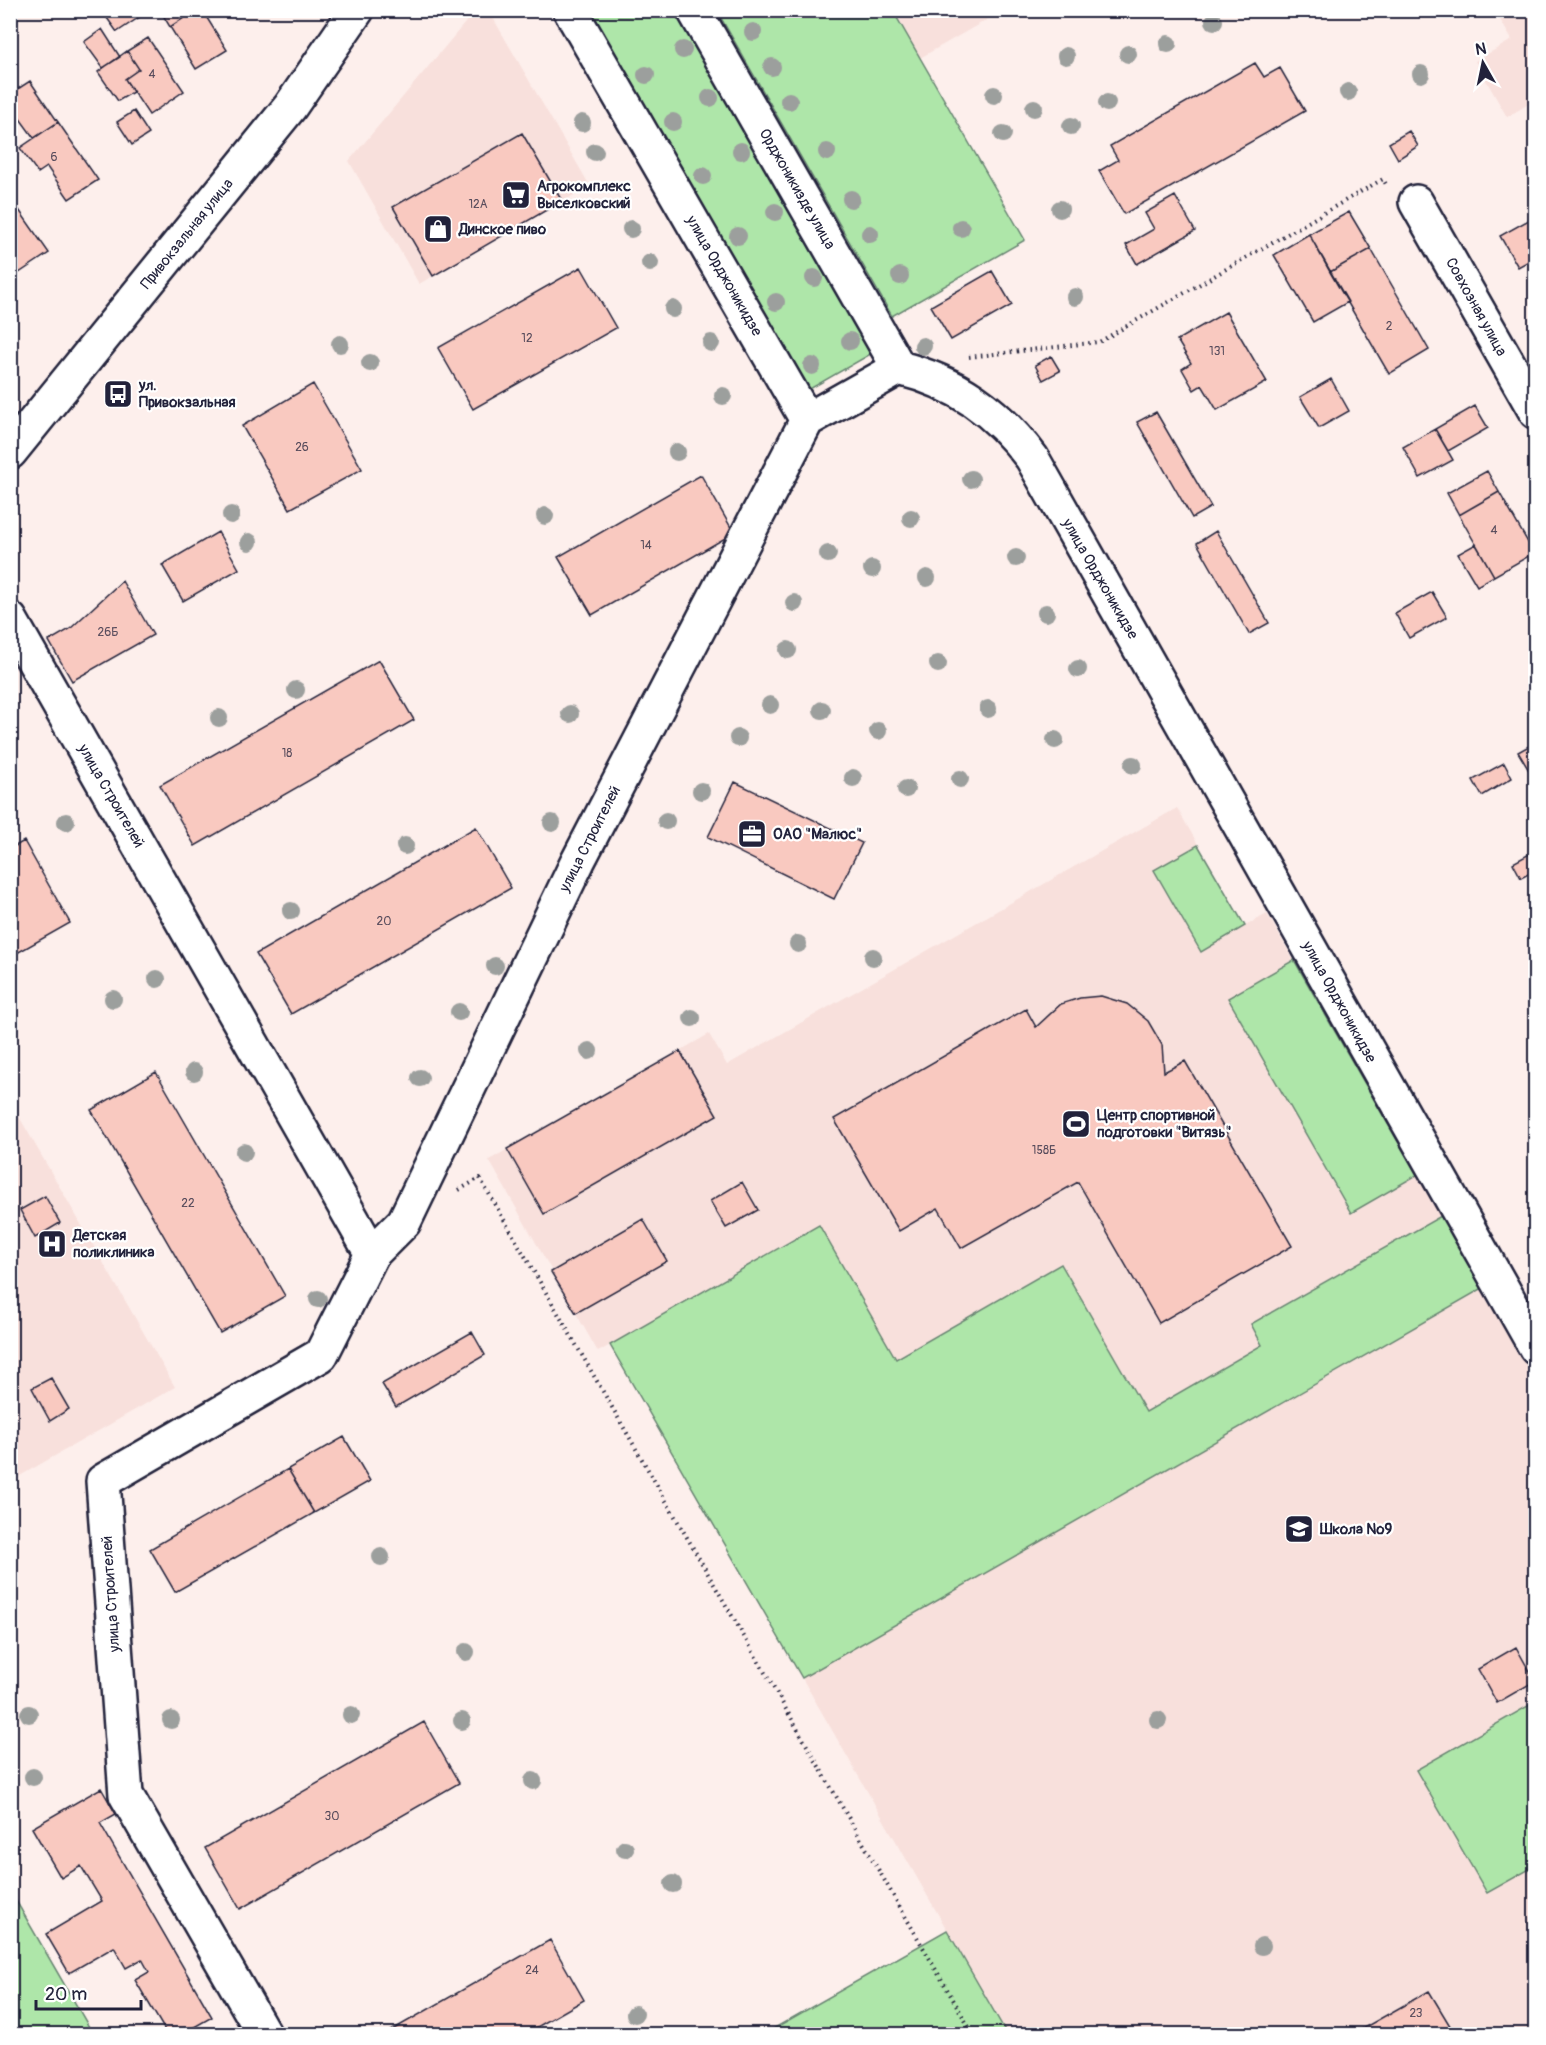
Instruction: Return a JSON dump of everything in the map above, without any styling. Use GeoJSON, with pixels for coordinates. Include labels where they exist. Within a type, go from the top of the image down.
{"type":"FeatureCollection","features":[{"type":"Feature","properties":{"kind":"street","name":"Привокзальная улица"},"geometry":{"type":"LineString","coordinates":[[10,452],[283,116],[357,10]]}},
{"type":"Feature","properties":{"kind":"street","name":"улица Орджоникидзе"},"geometry":{"type":"LineString","coordinates":[[570,10],[807,420]]}},
{"type":"Feature","properties":{"kind":"street","name":"Орджоникизде улица"},"geometry":{"type":"LineString","coordinates":[[694,10],[911,371]]}},
{"type":"Feature","properties":{"kind":"street","name":"Совхозная улица"},"geometry":{"type":"LineString","coordinates":[[1416,202],[1536,412]]}},
{"type":"Feature","properties":{"kind":"street","name":"улица Орджоникидзе"},"geometry":{"type":"LineString","coordinates":[[911,371],[965,393],[1010,430],[1032,458],[1536,1348]]}},
{"type":"Feature","properties":{"kind":"street"},"geometry":{"type":"LineString","coordinates":[[807,420],[911,371]]}},
{"type":"Feature","properties":{"kind":"street","name":"улица Строителей"},"geometry":{"type":"LineString","coordinates":[[264,2034],[126,1795],[103,1481],[321,1355],[372,1254],[404,1222],[578,861],[807,420]]}},
{"type":"Feature","properties":{"kind":"street","name":"улица Строителей"},"geometry":{"type":"LineString","coordinates":[[10,620],[372,1254]]}},
{"type":"Feature","properties":{"kind":"path"},"geometry":{"type":"LineString","coordinates":[[911,371],[956,359],[1099,342],[1383,179]]}},
{"type":"Feature","properties":{"kind":"path"},"geometry":{"type":"LineString","coordinates":[[452,1194],[480,1178],[974,2034]]}},
{"type":"Feature","properties":{"kind":"shaded area"},"geometry":{"type":"Polygon","coordinates":[[[475,11],[489,11],[590,186],[419,284],[349,161],[475,11]]]}},
{"type":"Feature","properties":{"kind":"shaded area"},"geometry":{"type":"Polygon","coordinates":[[[893,11],[1002,11],[920,58],[893,11]]]}},
{"type":"Feature","properties":{"kind":"shaded area"},"geometry":{"type":"Polygon","coordinates":[[[1495,11],[1535,11],[1535,100],[1507,117],[1475,61],[1512,40],[1495,11]]]}},
{"type":"Feature","properties":{"kind":"shaded area"},"geometry":{"type":"Polygon","coordinates":[[[1177,808],[1245,926],[1267,914],[1441,1216],[1251,1324],[1263,1345],[1146,1412],[1061,1264],[896,1359],[819,1226],[598,1352],[489,1160],[709,1034],[727,1065],[1177,808]]]}},
{"type":"Feature","properties":{"kind":"shaded area","name":"Детская поликлиника"},"geometry":{"type":"Polygon","coordinates":[[[10,1101],[175,1387],[11,1481],[10,1481],[10,1101]]]}},
{"type":"Feature","properties":{"kind":"shaded area","name":"Школа №9"},"geometry":{"type":"Polygon","coordinates":[[[1483,1288],[1535,1380],[1535,2034],[1007,2034],[802,1678],[1483,1288]]]}},
{"type":"Feature","properties":{"kind":"green space"},"geometry":{"type":"Polygon","coordinates":[[[590,11],[681,11],[876,351],[808,390],[590,11]]]}},
{"type":"Feature","properties":{"kind":"green space"},"geometry":{"type":"Polygon","coordinates":[[[717,11],[893,11],[1025,240],[892,316],[717,11]]]}},
{"type":"Feature","properties":{"kind":"green space"},"geometry":{"type":"Polygon","coordinates":[[[1198,845],[1245,926],[1201,952],[1154,870],[1198,845]]]}},
{"type":"Feature","properties":{"kind":"green space"},"geometry":{"type":"Polygon","coordinates":[[[1294,960],[1417,1175],[1351,1213],[1228,998],[1294,960]]]}},
{"type":"Feature","properties":{"kind":"green space"},"geometry":{"type":"Polygon","coordinates":[[[1441,1216],[1483,1288],[802,1678],[610,1345],[819,1225],[896,1359],[1061,1264],[1146,1412],[1262,1345],[1251,1324],[1441,1216]]]}},
{"type":"Feature","properties":{"kind":"green space"},"geometry":{"type":"Polygon","coordinates":[[[1535,1702],[1535,1866],[1487,1893],[1416,1770],[1535,1702]]]}},
{"type":"Feature","properties":{"kind":"green space"},"geometry":{"type":"Polygon","coordinates":[[[11,1892],[93,2034],[11,2034],[11,1892]]]}},
{"type":"Feature","properties":{"kind":"green space"},"geometry":{"type":"Polygon","coordinates":[[[947,1930],[1007,2034],[764,2034],[947,1930]]]}},
{"type":"Feature","properties":{"kind":"building"},"geometry":{"type":"Polygon","coordinates":[[[141,10],[144,14],[117,32],[102,11],[141,10]]]}},
{"type":"Feature","properties":{"kind":"building"},"geometry":{"type":"Polygon","coordinates":[[[160,10],[196,10],[170,27],[160,10]]]}},
{"type":"Feature","properties":{"kind":"building"},"geometry":{"type":"Polygon","coordinates":[[[196,10],[202,10],[227,50],[196,69],[170,27],[196,10]]]}},
{"type":"Feature","properties":{"kind":"building"},"geometry":{"type":"Polygon","coordinates":[[[102,29],[120,57],[103,68],[84,42],[102,29]]]}},
{"type":"Feature","properties":{"kind":"building"},"geometry":{"type":"Polygon","coordinates":[[[148,38],[184,91],[149,115],[125,79],[139,69],[127,51],[148,38]]]}},
{"type":"Feature","properties":{"kind":"building"},"geometry":{"type":"Polygon","coordinates":[[[127,51],[139,69],[125,79],[133,92],[118,101],[98,72],[127,51]]]}},
{"type":"Feature","properties":{"kind":"building"},"geometry":{"type":"Polygon","coordinates":[[[1255,63],[1264,77],[1280,68],[1305,111],[1124,214],[1099,171],[1118,160],[1110,146],[1255,63]]]}},
{"type":"Feature","properties":{"kind":"building"},"geometry":{"type":"Polygon","coordinates":[[[30,81],[58,122],[34,138],[10,105],[10,94],[30,81]]]}},
{"type":"Feature","properties":{"kind":"building"},"geometry":{"type":"Polygon","coordinates":[[[134,111],[149,134],[132,145],[117,122],[134,111]]]}},
{"type":"Feature","properties":{"kind":"building"},"geometry":{"type":"Polygon","coordinates":[[[58,122],[98,180],[69,199],[47,167],[38,173],[20,148],[58,122]]]}},
{"type":"Feature","properties":{"kind":"building"},"geometry":{"type":"Polygon","coordinates":[[[1409,131],[1418,146],[1398,159],[1389,143],[1409,131]]]}},
{"type":"Feature","properties":{"kind":"building"},"geometry":{"type":"Polygon","coordinates":[[[522,133],[562,201],[433,276],[393,207],[522,133]]]}},
{"type":"Feature","properties":{"kind":"building"},"geometry":{"type":"Polygon","coordinates":[[[1175,196],[1195,231],[1137,264],[1126,245],[1154,229],[1145,213],[1175,196]]]}},
{"type":"Feature","properties":{"kind":"building"},"geometry":{"type":"Polygon","coordinates":[[[10,197],[49,253],[19,273],[10,260],[10,197]]]}},
{"type":"Feature","properties":{"kind":"building"},"geometry":{"type":"Polygon","coordinates":[[[1349,212],[1371,249],[1330,272],[1309,234],[1349,212]]]}},
{"type":"Feature","properties":{"kind":"building"},"geometry":{"type":"Polygon","coordinates":[[[1536,216],[1536,257],[1518,267],[1500,236],[1536,216]]]}},
{"type":"Feature","properties":{"kind":"building"},"geometry":{"type":"Polygon","coordinates":[[[1309,234],[1348,302],[1313,322],[1274,255],[1309,234]]]}},
{"type":"Feature","properties":{"kind":"building"},"geometry":{"type":"Polygon","coordinates":[[[1371,249],[1429,350],[1389,374],[1330,272],[1371,249]]]}},
{"type":"Feature","properties":{"kind":"building"},"geometry":{"type":"Polygon","coordinates":[[[581,267],[616,328],[473,409],[438,348],[581,267]]]}},
{"type":"Feature","properties":{"kind":"building"},"geometry":{"type":"Polygon","coordinates":[[[992,271],[1012,305],[951,340],[931,306],[992,271]]]}},
{"type":"Feature","properties":{"kind":"building"},"geometry":{"type":"Polygon","coordinates":[[[1226,312],[1267,382],[1217,410],[1202,385],[1194,390],[1182,369],[1191,363],[1177,340],[1226,312]]]}},
{"type":"Feature","properties":{"kind":"building"},"geometry":{"type":"Polygon","coordinates":[[[1051,356],[1060,371],[1043,380],[1035,365],[1051,356]]]}},
{"type":"Feature","properties":{"kind":"building"},"geometry":{"type":"Polygon","coordinates":[[[1331,379],[1349,411],[1319,428],[1300,397],[1331,379]]]}},
{"type":"Feature","properties":{"kind":"building"},"geometry":{"type":"Polygon","coordinates":[[[313,384],[362,469],[290,509],[242,426],[313,384]]]}},
{"type":"Feature","properties":{"kind":"building"},"geometry":{"type":"Polygon","coordinates":[[[1475,406],[1488,428],[1448,451],[1435,429],[1475,406]]]}},
{"type":"Feature","properties":{"kind":"building"},"geometry":{"type":"Polygon","coordinates":[[[1156,412],[1211,507],[1192,518],[1137,422],[1156,412]]]}},
{"type":"Feature","properties":{"kind":"building"},"geometry":{"type":"Polygon","coordinates":[[[1435,429],[1453,460],[1420,478],[1403,447],[1435,429]]]}},
{"type":"Feature","properties":{"kind":"building"},"geometry":{"type":"Polygon","coordinates":[[[1487,471],[1499,492],[1459,515],[1447,493],[1487,471]]]}},
{"type":"Feature","properties":{"kind":"building"},"geometry":{"type":"Polygon","coordinates":[[[701,475],[734,533],[592,615],[558,557],[701,475]]]}},
{"type":"Feature","properties":{"kind":"building"},"geometry":{"type":"Polygon","coordinates":[[[1499,492],[1534,553],[1494,576],[1459,515],[1499,492]]]}},
{"type":"Feature","properties":{"kind":"building"},"geometry":{"type":"Polygon","coordinates":[[[1216,531],[1269,623],[1249,634],[1197,543],[1216,531]]]}},
{"type":"Feature","properties":{"kind":"building"},"geometry":{"type":"Polygon","coordinates":[[[218,532],[239,569],[183,601],[162,565],[218,532]]]}},
{"type":"Feature","properties":{"kind":"building"},"geometry":{"type":"Polygon","coordinates":[[[1476,544],[1494,576],[1477,586],[1458,554],[1476,544]]]}},
{"type":"Feature","properties":{"kind":"building"},"geometry":{"type":"Polygon","coordinates":[[[122,581],[153,635],[72,681],[49,641],[70,629],[122,581]]]}},
{"type":"Feature","properties":{"kind":"building"},"geometry":{"type":"Polygon","coordinates":[[[1432,592],[1447,617],[1409,638],[1395,613],[1432,592]]]}},
{"type":"Feature","properties":{"kind":"building"},"geometry":{"type":"Polygon","coordinates":[[[379,660],[414,720],[195,846],[160,785],[379,660]]]}},
{"type":"Feature","properties":{"kind":"building"},"geometry":{"type":"Polygon","coordinates":[[[1536,742],[1536,776],[1533,777],[1518,752],[1536,742]]]}},
{"type":"Feature","properties":{"kind":"building"},"geometry":{"type":"Polygon","coordinates":[[[1504,763],[1512,778],[1482,796],[1473,780],[1504,763]]]}},
{"type":"Feature","properties":{"kind":"building"},"geometry":{"type":"Polygon","coordinates":[[[735,782],[862,843],[834,899],[708,837],[735,782]]]}},
{"type":"Feature","properties":{"kind":"building"},"geometry":{"type":"Polygon","coordinates":[[[476,827],[511,888],[291,1014],[256,954],[476,827]]]}},
{"type":"Feature","properties":{"kind":"building"},"geometry":{"type":"Polygon","coordinates":[[[24,841],[70,923],[10,957],[10,849],[24,841]]]}},
{"type":"Feature","properties":{"kind":"building"},"geometry":{"type":"Polygon","coordinates":[[[1535,851],[1536,870],[1521,878],[1513,863],[1535,851]]]}},
{"type":"Feature","properties":{"kind":"building"},"geometry":{"type":"Polygon","coordinates":[[[1101,996],[1127,1004],[1148,1021],[1162,1045],[1164,1072],[1185,1061],[1292,1246],[1159,1323],[1078,1182],[961,1248],[938,1208],[899,1231],[834,1119],[1026,1009],[1036,1027],[1061,1004],[1080,998],[1101,996]]]}},
{"type":"Feature","properties":{"kind":"building"},"geometry":{"type":"Polygon","coordinates":[[[680,1051],[717,1115],[544,1214],[507,1149],[680,1051]]]}},
{"type":"Feature","properties":{"kind":"building"},"geometry":{"type":"Polygon","coordinates":[[[156,1072],[285,1296],[220,1333],[91,1110],[156,1072]]]}},
{"type":"Feature","properties":{"kind":"building"},"geometry":{"type":"Polygon","coordinates":[[[742,1182],[758,1210],[726,1228],[710,1201],[742,1182]]]}},
{"type":"Feature","properties":{"kind":"building"},"geometry":{"type":"Polygon","coordinates":[[[45,1196],[60,1223],[35,1238],[20,1210],[45,1196]]]}},
{"type":"Feature","properties":{"kind":"building"},"geometry":{"type":"Polygon","coordinates":[[[643,1219],[667,1261],[576,1313],[551,1272],[643,1219]]]}},
{"type":"Feature","properties":{"kind":"building"},"geometry":{"type":"Polygon","coordinates":[[[472,1332],[485,1355],[396,1407],[382,1384],[472,1332]]]}},
{"type":"Feature","properties":{"kind":"building"},"geometry":{"type":"Polygon","coordinates":[[[51,1378],[69,1409],[50,1421],[32,1388],[51,1378]]]}},
{"type":"Feature","properties":{"kind":"building"},"geometry":{"type":"Polygon","coordinates":[[[344,1437],[370,1481],[314,1513],[288,1469],[344,1437]]]}},
{"type":"Feature","properties":{"kind":"building"},"geometry":{"type":"Polygon","coordinates":[[[288,1469],[314,1513],[175,1592],[150,1549],[288,1469]]]}},
{"type":"Feature","properties":{"kind":"building"},"geometry":{"type":"Polygon","coordinates":[[[1516,1647],[1535,1681],[1497,1703],[1478,1669],[1516,1647]]]}},
{"type":"Feature","properties":{"kind":"building"},"geometry":{"type":"Polygon","coordinates":[[[424,1722],[459,1783],[240,1909],[205,1848],[424,1722]]]}},
{"type":"Feature","properties":{"kind":"building"},"geometry":{"type":"Polygon","coordinates":[[[101,1788],[116,1814],[100,1823],[212,2017],[182,2034],[167,2034],[135,1980],[149,1972],[142,1959],[126,1968],[114,1947],[69,1973],[46,1934],[102,1901],[81,1866],[61,1878],[32,1828],[101,1788]]]}},
{"type":"Feature","properties":{"kind":"building"},"geometry":{"type":"Polygon","coordinates":[[[550,1940],[584,2000],[525,2034],[385,2034],[550,1940]]]}},
{"type":"Feature","properties":{"kind":"building"},"geometry":{"type":"Polygon","coordinates":[[[1429,1991],[1455,2034],[1353,2034],[1429,1991]]]}},
{"type":"Feature","properties":{"kind":"place","name":"Агрокомплекс Выселковский"},"geometry":{"type":"Point","coordinates":[516,195]}},
{"type":"Feature","properties":{"kind":"place","name":"Динское пиво"},"geometry":{"type":"Point","coordinates":[438,229]}},
{"type":"Feature","properties":{"kind":"place","name":"ул. Привокзальная"},"geometry":{"type":"Point","coordinates":[118,394]}},
{"type":"Feature","properties":{"kind":"place","name":"ОАО \"Малюс\""},"geometry":{"type":"Point","coordinates":[752,834]}},
{"type":"Feature","properties":{"kind":"place","name":"Центр спортивной подготовки \"Витязь\""},"geometry":{"type":"Point","coordinates":[1076,1124]}},
{"type":"Feature","properties":{"kind":"place","name":"Детская поликлиника"},"geometry":{"type":"Point","coordinates":[52,1244]}},
{"type":"Feature","properties":{"kind":"place","name":"Школа №9"},"geometry":{"type":"Point","coordinates":[1299,1529]}}]}
